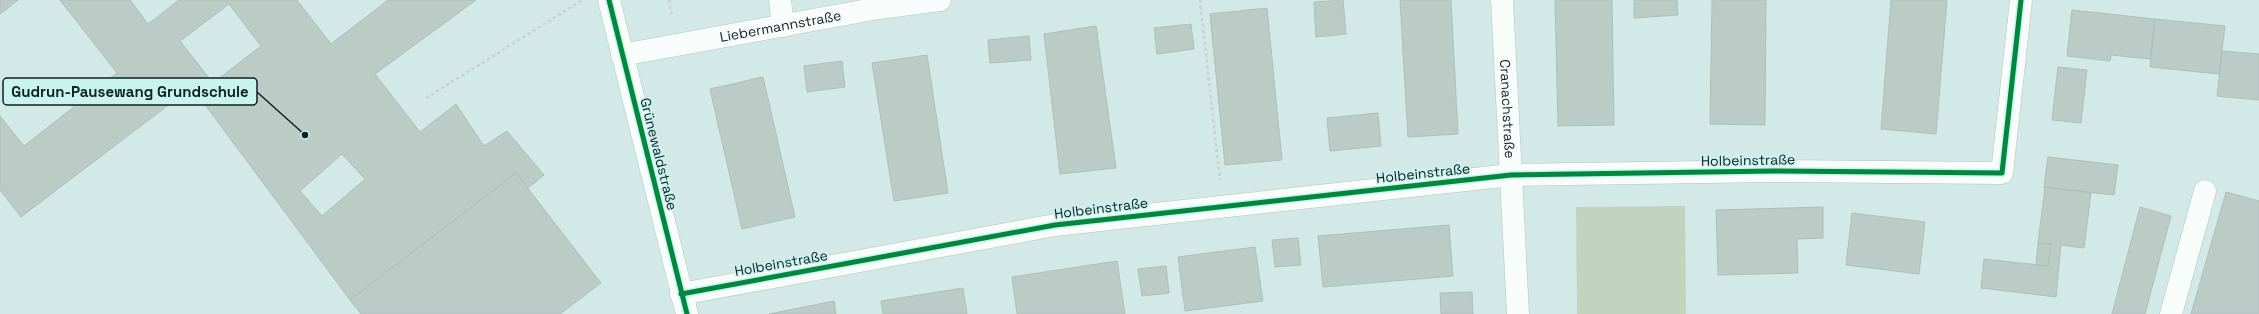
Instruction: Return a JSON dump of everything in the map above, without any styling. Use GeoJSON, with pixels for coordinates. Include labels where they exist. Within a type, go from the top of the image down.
{"type":"FeatureCollection","features":[{"type":"Feature","properties":{"kind":"street","name":"Grünewaldstraße"},"geometry":{"type":"LineString","coordinates":[[609,0],[684,304]]}},
{"type":"Feature","properties":{"kind":"street"},"geometry":{"type":"LineString","coordinates":[[780,0],[783,26]]}},
{"type":"Feature","properties":{"kind":"street","name":"Liebermannstraße"},"geometry":{"type":"LineString","coordinates":[[622,55],[879,8],[940,0]]}},
{"type":"Feature","properties":{"kind":"street","name":"Cranachstraße"},"geometry":{"type":"LineString","coordinates":[[1502,0],[1518,314]]}},
{"type":"Feature","properties":{"kind":"street","name":"Holbeinstraße"},"geometry":{"type":"LineString","coordinates":[[684,304],[1055,225],[1222,205],[1512,176],[1773,171],[2002,173],[2021,0]]}},
{"type":"Feature","properties":{"kind":"street"},"geometry":{"type":"LineString","coordinates":[[2171,314],[2205,191]]}},
{"type":"Feature","properties":{"kind":"path"},"geometry":{"type":"LineString","coordinates":[[426,98],[584,0]]}},
{"type":"Feature","properties":{"kind":"path"},"geometry":{"type":"LineString","coordinates":[[1200,0],[1222,205]]}},
{"type":"Feature","properties":{"kind":"green space"},"geometry":{"type":"Polygon","coordinates":[[[1685,206],[1686,314],[1577,314],[1576,207],[1685,206]]]}},
{"type":"Feature","properties":{"kind":"building"},"geometry":{"type":"Polygon","coordinates":[[[0,0],[18,0],[0,14],[0,0]]]}},
{"type":"Feature","properties":{"kind":"building"},"geometry":{"type":"Polygon","coordinates":[[[60,0],[130,0],[148,24],[179,0],[297,0],[331,44],[388,0],[476,0],[375,74],[420,132],[456,104],[484,146],[507,131],[544,175],[528,188],[516,173],[350,300],[192,87],[21,217],[0,190],[0,116],[24,146],[117,73],[60,0]],[[229,4],[180,41],[213,83],[261,46],[229,4]],[[342,154],[300,191],[322,216],[365,179],[342,154]]]}},
{"type":"Feature","properties":{"kind":"building"},"geometry":{"type":"Polygon","coordinates":[[[1343,0],[1346,34],[1316,37],[1314,2],[1343,0]]]}},
{"type":"Feature","properties":{"kind":"building"},"geometry":{"type":"Polygon","coordinates":[[[1400,0],[1451,0],[1458,134],[1408,137],[1400,0]]]}},
{"type":"Feature","properties":{"kind":"building"},"geometry":{"type":"Polygon","coordinates":[[[1555,0],[1612,0],[1614,125],[1558,126],[1555,0]]]}},
{"type":"Feature","properties":{"kind":"building"},"geometry":{"type":"Polygon","coordinates":[[[1634,0],[1677,0],[1678,15],[1634,18],[1634,0]]]}},
{"type":"Feature","properties":{"kind":"building"},"geometry":{"type":"Polygon","coordinates":[[[1712,0],[1766,0],[1765,125],[1710,124],[1712,0]]]}},
{"type":"Feature","properties":{"kind":"building"},"geometry":{"type":"Polygon","coordinates":[[[1891,0],[1947,0],[1936,134],[1881,129],[1891,0]]]}},
{"type":"Feature","properties":{"kind":"building"},"geometry":{"type":"Polygon","coordinates":[[[1267,8],[1282,160],[1225,165],[1210,14],[1267,8]]]}},
{"type":"Feature","properties":{"kind":"building"},"geometry":{"type":"Polygon","coordinates":[[[2072,10],[2155,19],[2150,59],[2111,55],[2110,61],[2067,56],[2072,10]]]}},
{"type":"Feature","properties":{"kind":"building"},"geometry":{"type":"Polygon","coordinates":[[[2155,19],[2225,26],[2219,74],[2150,67],[2155,19]]]}},
{"type":"Feature","properties":{"kind":"building"},"geometry":{"type":"Polygon","coordinates":[[[1191,24],[1194,49],[1157,54],[1154,28],[1191,24]]]}},
{"type":"Feature","properties":{"kind":"building"},"geometry":{"type":"Polygon","coordinates":[[[1096,26],[1116,168],[1060,174],[1044,34],[1096,26]]]}},
{"type":"Feature","properties":{"kind":"building"},"geometry":{"type":"Polygon","coordinates":[[[1029,36],[1031,60],[990,63],[988,40],[1029,36]]]}},
{"type":"Feature","properties":{"kind":"building"},"geometry":{"type":"Polygon","coordinates":[[[2222,51],[2259,54],[2259,100],[2217,96],[2222,51]]]}},
{"type":"Feature","properties":{"kind":"building"},"geometry":{"type":"Polygon","coordinates":[[[927,55],[948,193],[894,201],[872,63],[927,55]]]}},
{"type":"Feature","properties":{"kind":"building"},"geometry":{"type":"Polygon","coordinates":[[[842,61],[845,87],[807,92],[804,66],[842,61]]]}},
{"type":"Feature","properties":{"kind":"building"},"geometry":{"type":"Polygon","coordinates":[[[2058,67],[2087,70],[2081,123],[2052,120],[2058,67]]]}},
{"type":"Feature","properties":{"kind":"building"},"geometry":{"type":"Polygon","coordinates":[[[763,77],[795,217],[742,229],[710,89],[763,77]]]}},
{"type":"Feature","properties":{"kind":"building"},"geometry":{"type":"Polygon","coordinates":[[[1378,113],[1381,146],[1330,151],[1327,118],[1378,113]]]}},
{"type":"Feature","properties":{"kind":"building"},"geometry":{"type":"Polygon","coordinates":[[[2048,157],[2118,165],[2114,195],[2044,187],[2048,157]]]}},
{"type":"Feature","properties":{"kind":"building"},"geometry":{"type":"Polygon","coordinates":[[[516,173],[601,283],[560,314],[361,314],[350,300],[516,173]]]}},
{"type":"Feature","properties":{"kind":"building"},"geometry":{"type":"Polygon","coordinates":[[[2045,187],[2091,193],[2084,248],[2061,245],[2056,297],[1981,288],[1984,259],[2048,266],[2051,244],[2038,243],[2045,187]]]}},
{"type":"Feature","properties":{"kind":"building"},"geometry":{"type":"Polygon","coordinates":[[[2226,192],[2259,201],[2259,314],[2191,314],[2226,192]]]}},
{"type":"Feature","properties":{"kind":"building"},"geometry":{"type":"Polygon","coordinates":[[[1823,207],[1823,238],[1797,239],[1798,273],[1718,275],[1716,210],[1823,207]]]}},
{"type":"Feature","properties":{"kind":"building"},"geometry":{"type":"Polygon","coordinates":[[[2140,207],[2171,216],[2145,314],[2112,314],[2140,207]]]}},
{"type":"Feature","properties":{"kind":"building"},"geometry":{"type":"Polygon","coordinates":[[[1852,213],[1925,222],[1919,274],[1846,265],[1852,213]]]}},
{"type":"Feature","properties":{"kind":"building"},"geometry":{"type":"Polygon","coordinates":[[[1449,225],[1453,276],[1323,287],[1318,236],[1449,225]]]}},
{"type":"Feature","properties":{"kind":"building"},"geometry":{"type":"Polygon","coordinates":[[[1298,238],[1301,265],[1275,267],[1272,240],[1298,238]]]}},
{"type":"Feature","properties":{"kind":"building"},"geometry":{"type":"Polygon","coordinates":[[[2038,243],[2051,244],[2048,266],[2036,265],[2038,243]]]}},
{"type":"Feature","properties":{"kind":"building"},"geometry":{"type":"Polygon","coordinates":[[[1255,247],[1263,301],[1185,311],[1178,257],[1255,247]]]}},
{"type":"Feature","properties":{"kind":"building"},"geometry":{"type":"Polygon","coordinates":[[[1117,261],[1125,314],[1017,314],[1012,277],[1117,261]]]}},
{"type":"Feature","properties":{"kind":"building"},"geometry":{"type":"Polygon","coordinates":[[[1166,266],[1169,293],[1142,296],[1138,269],[1166,266]]]}},
{"type":"Feature","properties":{"kind":"building"},"geometry":{"type":"Polygon","coordinates":[[[963,288],[967,314],[883,314],[881,301],[963,288]]]}},
{"type":"Feature","properties":{"kind":"building"},"geometry":{"type":"Polygon","coordinates":[[[1472,292],[1473,314],[1441,314],[1440,293],[1472,292]]]}},
{"type":"Feature","properties":{"kind":"building"},"geometry":{"type":"Polygon","coordinates":[[[834,301],[836,314],[769,314],[834,301]]]}},
{"type":"Feature","properties":{"kind":"cycle path"},"geometry":{"type":"LineString","coordinates":[[609,0],[687,314]]}},
{"type":"Feature","properties":{"kind":"cycle path"},"geometry":{"type":"LineString","coordinates":[[681,294],[1055,225],[1511,175],[1773,171],[2002,173],[2021,0]]}},
{"type":"Feature","properties":{"kind":"place","name":"Gudrun-Pausewang Grundschule"},"geometry":{"type":"Point","coordinates":[305,135]}}]}
